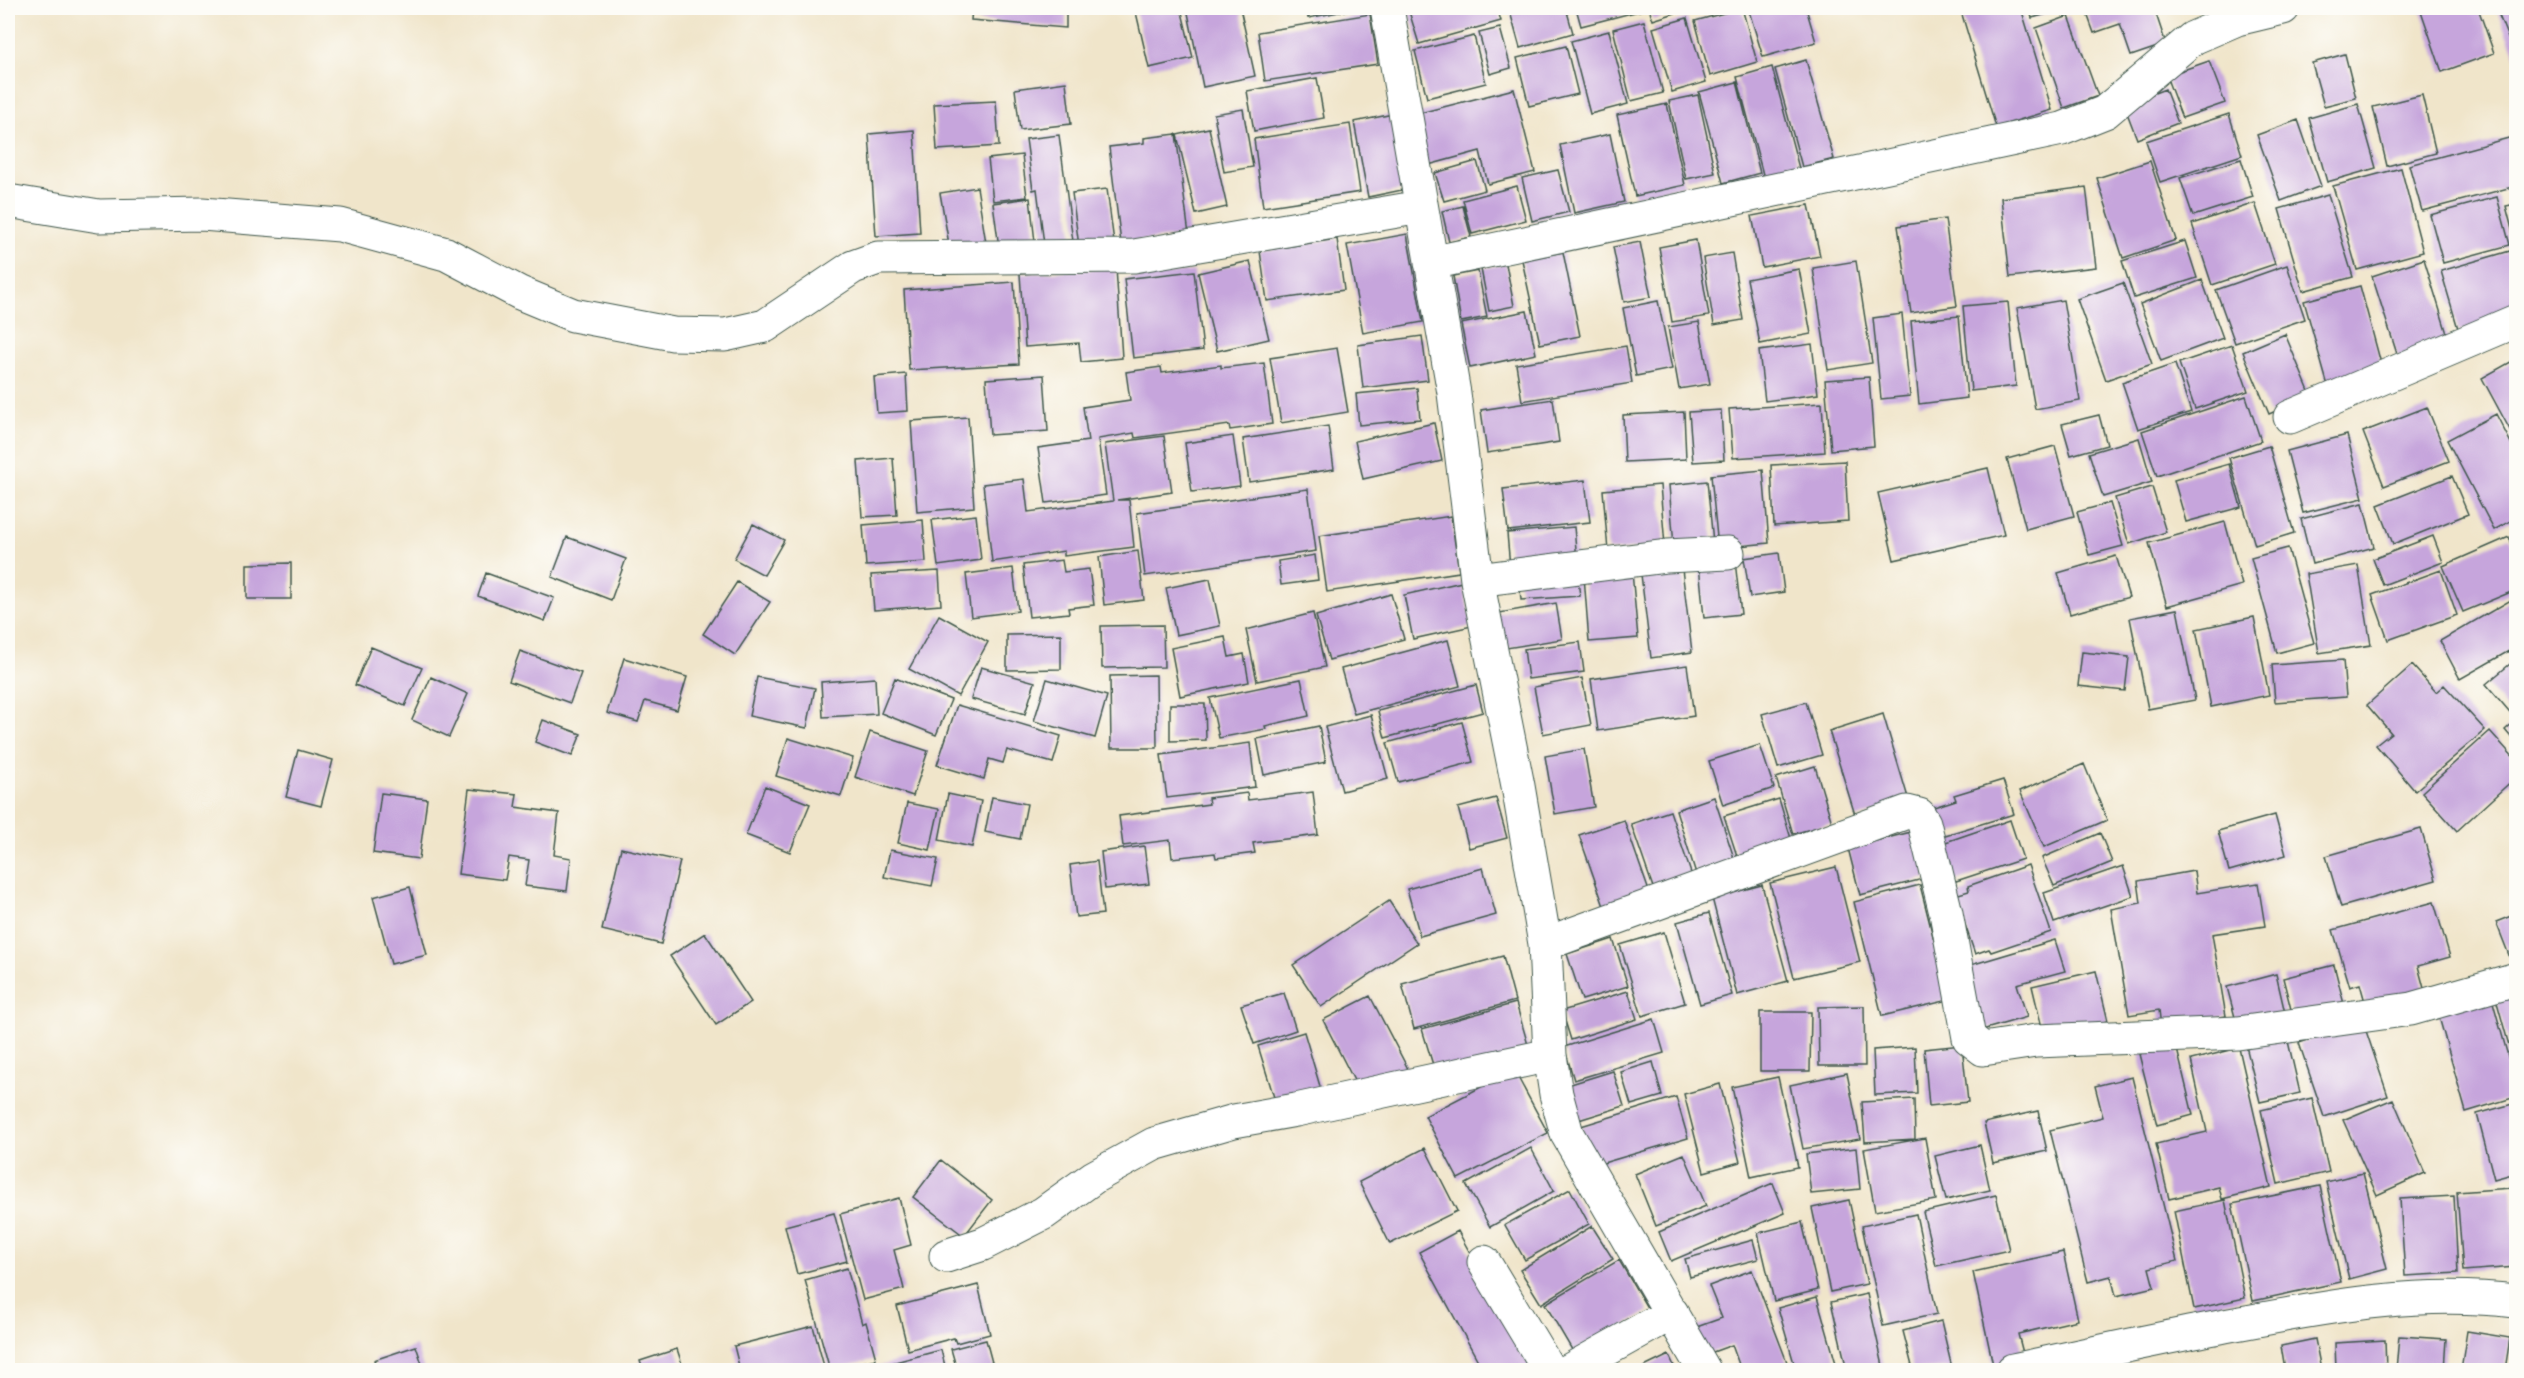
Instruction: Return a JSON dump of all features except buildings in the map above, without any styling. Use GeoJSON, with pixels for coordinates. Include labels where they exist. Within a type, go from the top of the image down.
{"type":"FeatureCollection","features":[{"type":"Feature","properties":{"kind":"street"},"geometry":{"type":"LineString","coordinates":[[1387,8],[1454,393],[1477,580],[1518,786],[1545,944],[1551,1055],[1556,1094],[1567,1134],[1704,1371]]}},
{"type":"Feature","properties":{"kind":"street"},"geometry":{"type":"LineString","coordinates":[[1431,263],[2062,129],[2105,112],[2193,38],[2213,27],[2283,8]]}},
{"type":"Feature","properties":{"kind":"street"},"geometry":{"type":"LineString","coordinates":[[8,201],[99,216],[202,214],[340,225],[446,255],[520,293],[573,315],[619,326],[673,334],[725,335],[765,326],[853,267],[878,258],[1134,256],[1421,207]]}},
{"type":"Feature","properties":{"kind":"street"},"geometry":{"type":"LineString","coordinates":[[2290,417],[2517,321]]}},
{"type":"Feature","properties":{"kind":"street"},"geometry":{"type":"LineString","coordinates":[[1477,580],[1666,556],[1728,553]]}},
{"type":"Feature","properties":{"kind":"street"},"geometry":{"type":"LineString","coordinates":[[1545,944],[1906,812],[1919,815],[1924,823],[1946,913],[1969,1038],[1983,1048],[2036,1041],[2238,1033],[2411,1009],[2517,979]]}},
{"type":"Feature","properties":{"kind":"street"},"geometry":{"type":"LineString","coordinates":[[946,1256],[983,1244],[1044,1213],[1094,1177],[1154,1144],[1234,1121],[1296,1110],[1551,1055]]}},
{"type":"Feature","properties":{"kind":"street"},"geometry":{"type":"LineString","coordinates":[[1484,1262],[1549,1371]]}},
{"type":"Feature","properties":{"kind":"street"},"geometry":{"type":"LineString","coordinates":[[2013,1371],[2174,1335],[2377,1299],[2478,1296],[2517,1301]]}},
{"type":"Feature","properties":{"kind":"street"},"geometry":{"type":"LineString","coordinates":[[1570,1371],[1672,1313]]}}]}
